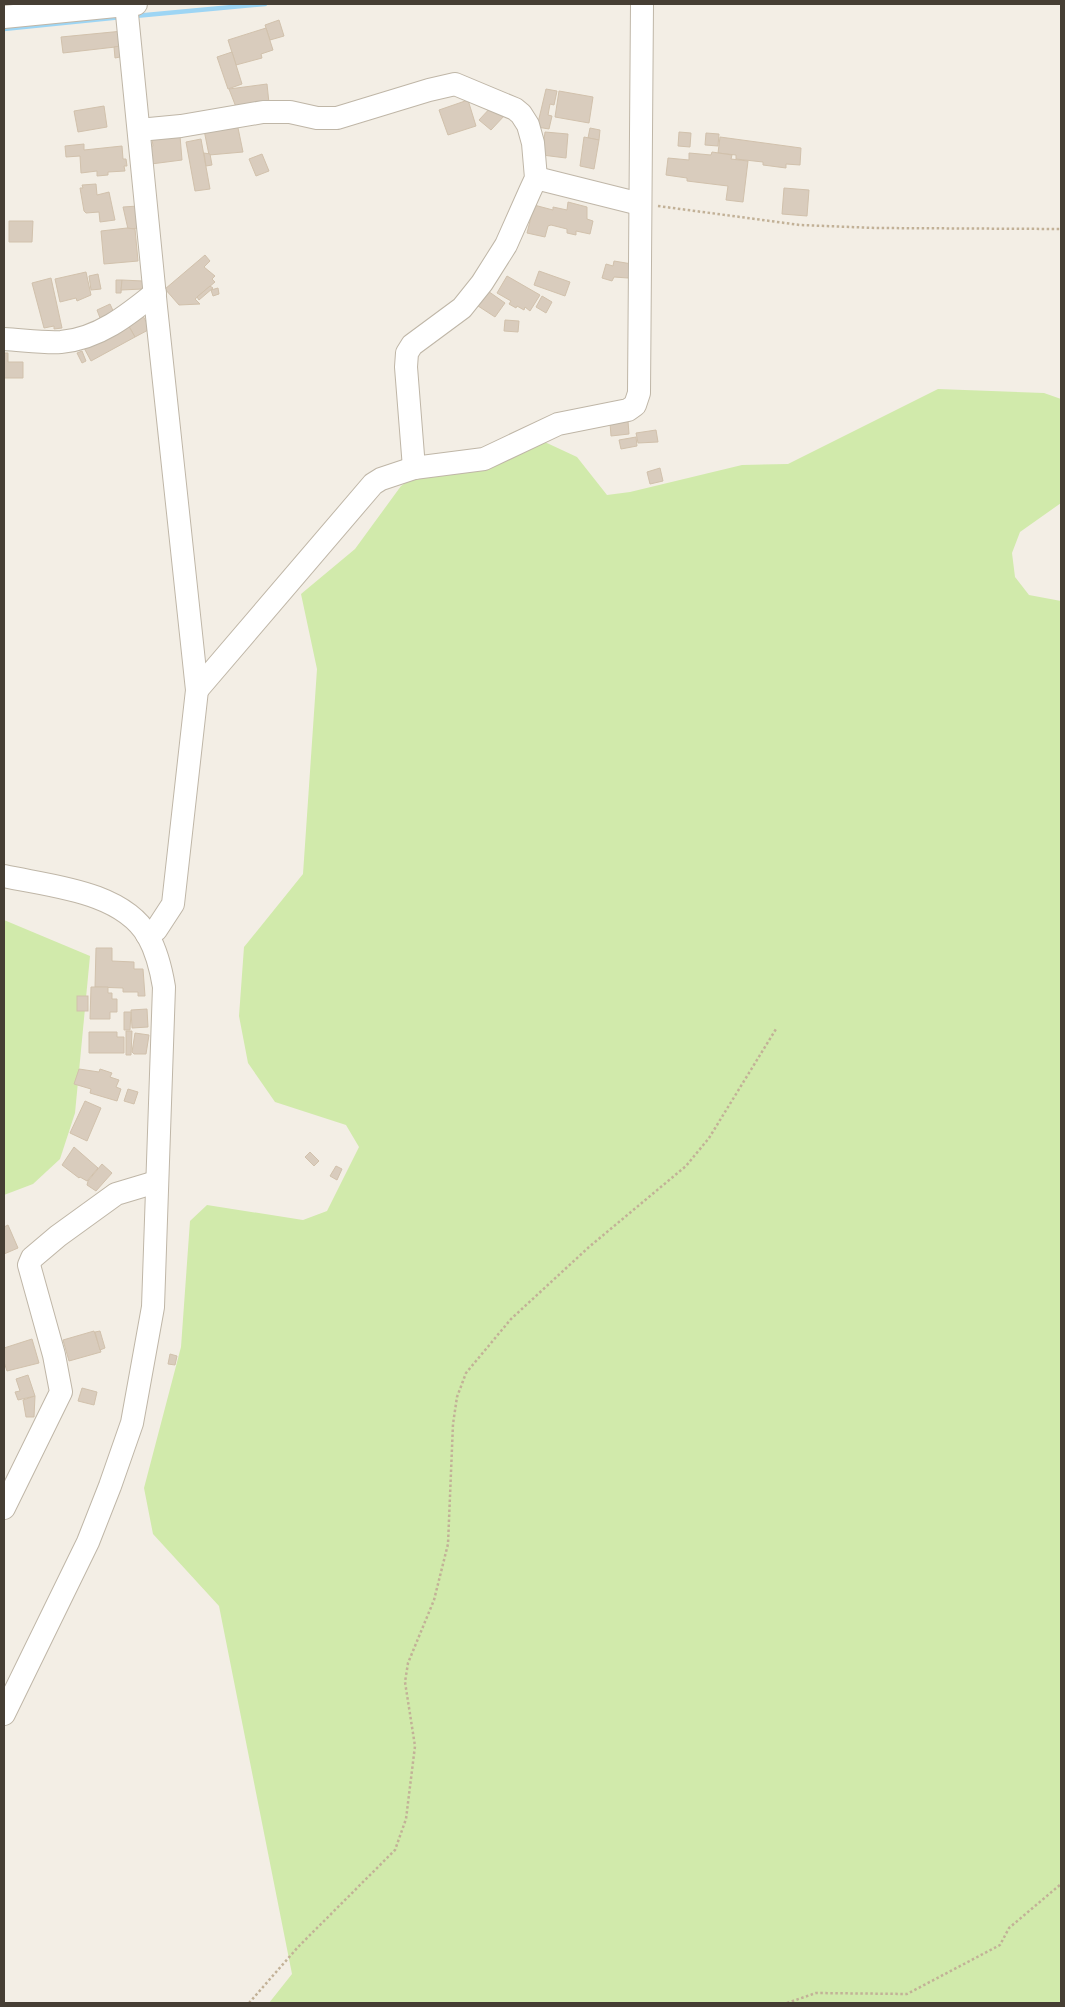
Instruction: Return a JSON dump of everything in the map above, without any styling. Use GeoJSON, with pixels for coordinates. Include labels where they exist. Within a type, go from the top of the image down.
{"type":"FeatureCollection","features":[{"type":"Feature","properties":{"kind":"street"},"geometry":{"type":"LineString","coordinates":[[197,690],[366,491],[381,479],[414,468],[484,459],[558,424],[628,410],[635,405],[639,393],[642,8]]}},
{"type":"Feature","properties":{"kind":"street"},"geometry":{"type":"LineString","coordinates":[[4,17],[129,10],[155,292],[197,690],[173,904],[156,930],[147,934]]}},
{"type":"Feature","properties":{"kind":"street"},"geometry":{"type":"LineString","coordinates":[[139,130],[180,126],[263,112],[290,112],[318,118],[337,118],[455,84],[514,109],[521,114],[531,132],[536,178],[498,260],[474,294],[448,320],[409,348],[406,367],[414,468]]}},
{"type":"Feature","properties":{"kind":"street"},"geometry":{"type":"LineString","coordinates":[[536,178],[640,204]]}},
{"type":"Feature","properties":{"kind":"street"},"geometry":{"type":"LineString","coordinates":[[4,339],[62,342],[81,338],[115,323],[155,292]]}},
{"type":"Feature","properties":{"kind":"street"},"geometry":{"type":"LineString","coordinates":[[4,876],[98,897],[123,910],[147,934],[158,959],[164,987],[153,1307],[132,1423],[88,1542],[4,1714]]}},
{"type":"Feature","properties":{"kind":"street"},"geometry":{"type":"LineString","coordinates":[[4,1508],[61,1392],[52,1346],[29,1264],[32,1258],[58,1236],[116,1194],[156,1182]]}},
{"type":"Feature","properties":{"kind":"path"},"geometry":{"type":"LineString","coordinates":[[640,204],[800,225],[875,228],[1061,229]]}},
{"type":"Feature","properties":{"kind":"path"},"geometry":{"type":"LineString","coordinates":[[250,2003],[298,1947],[394,1850],[406,1819],[415,1746],[405,1682],[408,1663],[434,1600],[448,1544],[452,1424],[457,1398],[466,1373],[510,1319],[589,1247],[686,1166],[709,1138],[776,1029]]}},
{"type":"Feature","properties":{"kind":"path"},"geometry":{"type":"LineString","coordinates":[[786,2003],[816,1993],[906,1994],[1000,1945],[1009,1928],[1061,1884]]}},
{"type":"Feature","properties":{"kind":"green space"},"geometry":{"type":"Polygon","coordinates":[[[938,389],[1044,393],[1061,399],[1061,503],[1020,532],[1012,553],[1015,577],[1029,595],[1061,601],[1061,2003],[269,2003],[292,1974],[219,1606],[153,1534],[144,1488],[181,1347],[190,1221],[207,1205],[303,1220],[327,1211],[359,1147],[346,1125],[275,1102],[248,1063],[239,1016],[244,947],[303,874],[317,669],[301,594],[355,549],[401,486],[439,460],[534,437],[577,457],[607,495],[630,492],[742,465],[788,464],[938,389]]]}},
{"type":"Feature","properties":{"kind":"green space"},"geometry":{"type":"Polygon","coordinates":[[[4,920],[90,956],[75,1113],[60,1159],[33,1184],[4,1195],[4,920]]]}},
{"type":"Feature","properties":{"kind":"building"},"geometry":{"type":"Polygon","coordinates":[[[279,20],[284,36],[270,40],[265,25],[279,20]]]}},
{"type":"Feature","properties":{"kind":"building"},"geometry":{"type":"Polygon","coordinates":[[[266,28],[273,50],[261,54],[262,58],[236,65],[228,40],[266,28]]]}},
{"type":"Feature","properties":{"kind":"building"},"geometry":{"type":"Polygon","coordinates":[[[123,31],[124,46],[63,53],[61,37],[123,31]]]}},
{"type":"Feature","properties":{"kind":"building"},"geometry":{"type":"Polygon","coordinates":[[[120,46],[120,57],[115,58],[114,47],[120,46]]]}},
{"type":"Feature","properties":{"kind":"building"},"geometry":{"type":"Polygon","coordinates":[[[232,52],[242,84],[228,89],[217,57],[232,52]]]}},
{"type":"Feature","properties":{"kind":"building"},"geometry":{"type":"Polygon","coordinates":[[[267,84],[269,103],[236,107],[229,89],[267,84]]]}},
{"type":"Feature","properties":{"kind":"building"},"geometry":{"type":"Polygon","coordinates":[[[546,89],[557,91],[554,105],[550,104],[548,115],[552,116],[549,129],[537,127],[546,89]]]}},
{"type":"Feature","properties":{"kind":"building"},"geometry":{"type":"Polygon","coordinates":[[[559,91],[593,97],[589,123],[555,117],[559,91]]]}},
{"type":"Feature","properties":{"kind":"building"},"geometry":{"type":"Polygon","coordinates":[[[468,100],[476,126],[448,135],[439,110],[468,100]]]}},
{"type":"Feature","properties":{"kind":"building"},"geometry":{"type":"Polygon","coordinates":[[[493,105],[505,115],[491,130],[479,120],[493,105]]]}},
{"type":"Feature","properties":{"kind":"building"},"geometry":{"type":"Polygon","coordinates":[[[104,106],[107,127],[78,132],[74,111],[104,106]]]}},
{"type":"Feature","properties":{"kind":"building"},"geometry":{"type":"Polygon","coordinates":[[[237,123],[243,152],[209,155],[204,130],[237,123]]]}},
{"type":"Feature","properties":{"kind":"building"},"geometry":{"type":"Polygon","coordinates":[[[590,128],[600,130],[599,140],[588,138],[590,128]]]}},
{"type":"Feature","properties":{"kind":"building"},"geometry":{"type":"Polygon","coordinates":[[[545,132],[568,134],[566,158],[542,155],[545,132]]]}},
{"type":"Feature","properties":{"kind":"building"},"geometry":{"type":"Polygon","coordinates":[[[679,132],[691,133],[690,147],[678,146],[679,132]]]}},
{"type":"Feature","properties":{"kind":"building"},"geometry":{"type":"Polygon","coordinates":[[[706,133],[719,134],[718,146],[705,145],[706,133]]]}},
{"type":"Feature","properties":{"kind":"building"},"geometry":{"type":"Polygon","coordinates":[[[180,136],[182,160],[151,164],[150,147],[153,146],[152,139],[180,136]]]}},
{"type":"Feature","properties":{"kind":"building"},"geometry":{"type":"Polygon","coordinates":[[[584,137],[599,140],[594,169],[580,166],[584,137]]]}},
{"type":"Feature","properties":{"kind":"building"},"geometry":{"type":"Polygon","coordinates":[[[720,137],[801,148],[800,165],[786,164],[786,168],[763,165],[763,162],[736,159],[736,155],[718,153],[720,137]]]}},
{"type":"Feature","properties":{"kind":"building"},"geometry":{"type":"Polygon","coordinates":[[[201,139],[210,189],[195,191],[186,142],[201,139]]]}},
{"type":"Feature","properties":{"kind":"building"},"geometry":{"type":"Polygon","coordinates":[[[84,144],[84,150],[122,146],[123,159],[126,159],[127,166],[124,166],[125,171],[108,172],[108,175],[97,176],[97,171],[81,173],[80,156],[66,157],[65,146],[84,144]]]}},
{"type":"Feature","properties":{"kind":"building"},"geometry":{"type":"Polygon","coordinates":[[[712,152],[732,155],[731,159],[748,161],[743,202],[726,200],[728,186],[687,181],[687,178],[666,175],[668,158],[689,160],[689,153],[711,155],[712,152]]]}},
{"type":"Feature","properties":{"kind":"building"},"geometry":{"type":"Polygon","coordinates":[[[204,153],[210,154],[212,165],[206,166],[204,153]]]}},
{"type":"Feature","properties":{"kind":"building"},"geometry":{"type":"Polygon","coordinates":[[[262,154],[269,171],[256,176],[249,159],[262,154]]]}},
{"type":"Feature","properties":{"kind":"building"},"geometry":{"type":"Polygon","coordinates":[[[96,184],[97,195],[109,192],[115,220],[100,222],[99,212],[86,213],[84,211],[80,188],[83,188],[82,185],[96,184]]]}},
{"type":"Feature","properties":{"kind":"building"},"geometry":{"type":"Polygon","coordinates":[[[784,188],[809,190],[807,216],[782,214],[784,188]]]}},
{"type":"Feature","properties":{"kind":"building"},"geometry":{"type":"Polygon","coordinates":[[[568,202],[587,207],[587,219],[593,221],[590,234],[576,231],[576,235],[567,233],[567,229],[551,225],[548,226],[545,237],[527,233],[534,205],[553,210],[553,207],[567,210],[568,202]]]}},
{"type":"Feature","properties":{"kind":"building"},"geometry":{"type":"Polygon","coordinates":[[[138,206],[140,228],[128,229],[123,207],[138,206]]]}},
{"type":"Feature","properties":{"kind":"building"},"geometry":{"type":"Polygon","coordinates":[[[9,221],[33,221],[32,242],[9,242],[9,221]]]}},
{"type":"Feature","properties":{"kind":"building"},"geometry":{"type":"Polygon","coordinates":[[[135,229],[138,261],[104,264],[101,231],[135,229]]]}},
{"type":"Feature","properties":{"kind":"building"},"geometry":{"type":"Polygon","coordinates":[[[205,255],[210,261],[204,267],[215,276],[212,279],[215,282],[195,299],[200,304],[179,305],[165,289],[205,255]]]}},
{"type":"Feature","properties":{"kind":"building"},"geometry":{"type":"Polygon","coordinates":[[[614,261],[632,264],[628,278],[614,277],[612,281],[602,278],[606,264],[613,266],[614,261]]]}},
{"type":"Feature","properties":{"kind":"building"},"geometry":{"type":"Polygon","coordinates":[[[539,271],[570,282],[565,296],[534,285],[539,271]]]}},
{"type":"Feature","properties":{"kind":"building"},"geometry":{"type":"Polygon","coordinates":[[[86,272],[91,295],[77,301],[76,298],[60,302],[55,279],[86,272]]]}},
{"type":"Feature","properties":{"kind":"building"},"geometry":{"type":"Polygon","coordinates":[[[98,274],[101,289],[91,290],[89,276],[98,274]]]}},
{"type":"Feature","properties":{"kind":"building"},"geometry":{"type":"Polygon","coordinates":[[[507,276],[540,295],[530,311],[525,307],[524,310],[517,306],[516,308],[509,304],[511,301],[497,293],[507,276]]]}},
{"type":"Feature","properties":{"kind":"building"},"geometry":{"type":"Polygon","coordinates":[[[51,278],[62,328],[54,329],[54,326],[44,328],[32,283],[51,278]]]}},
{"type":"Feature","properties":{"kind":"building"},"geometry":{"type":"Polygon","coordinates":[[[116,280],[122,280],[121,293],[116,293],[116,280]]]}},
{"type":"Feature","properties":{"kind":"building"},"geometry":{"type":"Polygon","coordinates":[[[122,280],[143,281],[143,289],[121,290],[122,280]]]}},
{"type":"Feature","properties":{"kind":"building"},"geometry":{"type":"Polygon","coordinates":[[[210,286],[213,288],[199,300],[197,297],[210,286]]]}},
{"type":"Feature","properties":{"kind":"building"},"geometry":{"type":"Polygon","coordinates":[[[218,288],[219,294],[213,296],[211,290],[218,288]]]}},
{"type":"Feature","properties":{"kind":"building"},"geometry":{"type":"Polygon","coordinates":[[[485,289],[505,303],[495,317],[475,304],[485,289]]]}},
{"type":"Feature","properties":{"kind":"building"},"geometry":{"type":"Polygon","coordinates":[[[542,296],[552,302],[546,313],[536,307],[542,296]]]}},
{"type":"Feature","properties":{"kind":"building"},"geometry":{"type":"Polygon","coordinates":[[[110,304],[116,317],[102,323],[97,310],[110,304]]]}},
{"type":"Feature","properties":{"kind":"building"},"geometry":{"type":"Polygon","coordinates":[[[142,314],[150,329],[135,337],[127,323],[142,314]]]}},
{"type":"Feature","properties":{"kind":"building"},"geometry":{"type":"Polygon","coordinates":[[[505,320],[519,321],[518,332],[504,331],[505,320]]]}},
{"type":"Feature","properties":{"kind":"building"},"geometry":{"type":"Polygon","coordinates":[[[127,323],[135,337],[91,361],[83,346],[127,323]]]}},
{"type":"Feature","properties":{"kind":"building"},"geometry":{"type":"Polygon","coordinates":[[[82,351],[86,361],[82,363],[77,353],[82,351]]]}},
{"type":"Feature","properties":{"kind":"building"},"geometry":{"type":"Polygon","coordinates":[[[4,353],[8,353],[8,362],[23,362],[23,378],[4,378],[4,353]]]}},
{"type":"Feature","properties":{"kind":"building"},"geometry":{"type":"Polygon","coordinates":[[[628,421],[629,434],[611,436],[610,423],[628,421]]]}},
{"type":"Feature","properties":{"kind":"building"},"geometry":{"type":"Polygon","coordinates":[[[656,430],[658,442],[638,443],[636,433],[656,430]]]}},
{"type":"Feature","properties":{"kind":"building"},"geometry":{"type":"Polygon","coordinates":[[[636,437],[637,446],[621,449],[619,440],[636,437]]]}},
{"type":"Feature","properties":{"kind":"building"},"geometry":{"type":"Polygon","coordinates":[[[660,468],[663,481],[650,484],[647,472],[660,468]]]}},
{"type":"Feature","properties":{"kind":"building"},"geometry":{"type":"Polygon","coordinates":[[[96,948],[112,948],[112,961],[134,962],[134,969],[143,969],[145,996],[138,996],[138,992],[123,992],[123,988],[95,987],[96,948]]]}},
{"type":"Feature","properties":{"kind":"building"},"geometry":{"type":"Polygon","coordinates":[[[91,987],[108,987],[108,993],[112,993],[112,999],[117,999],[117,1012],[110,1012],[110,1019],[90,1019],[91,987]]]}},
{"type":"Feature","properties":{"kind":"building"},"geometry":{"type":"Polygon","coordinates":[[[77,996],[88,996],[88,1011],[77,1011],[77,996]]]}},
{"type":"Feature","properties":{"kind":"building"},"geometry":{"type":"Polygon","coordinates":[[[147,1009],[148,1027],[132,1028],[131,1010],[147,1009]]]}},
{"type":"Feature","properties":{"kind":"building"},"geometry":{"type":"Polygon","coordinates":[[[124,1012],[131,1012],[130,1030],[124,1030],[124,1012]]]}},
{"type":"Feature","properties":{"kind":"building"},"geometry":{"type":"Polygon","coordinates":[[[126,1031],[132,1031],[131,1055],[126,1055],[126,1031]]]}},
{"type":"Feature","properties":{"kind":"building"},"geometry":{"type":"Polygon","coordinates":[[[89,1032],[117,1032],[117,1037],[124,1037],[124,1053],[89,1053],[89,1032]]]}},
{"type":"Feature","properties":{"kind":"building"},"geometry":{"type":"Polygon","coordinates":[[[135,1033],[149,1035],[146,1054],[134,1054],[132,1052],[135,1033]]]}},
{"type":"Feature","properties":{"kind":"building"},"geometry":{"type":"Polygon","coordinates":[[[79,1069],[99,1072],[100,1069],[112,1073],[110,1077],[119,1080],[116,1087],[121,1089],[117,1101],[90,1093],[91,1089],[74,1084],[79,1069]]]}},
{"type":"Feature","properties":{"kind":"building"},"geometry":{"type":"Polygon","coordinates":[[[128,1089],[138,1092],[134,1104],[124,1101],[128,1089]]]}},
{"type":"Feature","properties":{"kind":"building"},"geometry":{"type":"Polygon","coordinates":[[[85,1101],[101,1108],[87,1141],[70,1133],[85,1101]]]}},
{"type":"Feature","properties":{"kind":"building"},"geometry":{"type":"Polygon","coordinates":[[[74,1147],[98,1168],[87,1181],[79,1178],[62,1165],[74,1147]]]}},
{"type":"Feature","properties":{"kind":"building"},"geometry":{"type":"Polygon","coordinates":[[[310,1152],[319,1161],[314,1166],[305,1157],[310,1152]]]}},
{"type":"Feature","properties":{"kind":"building"},"geometry":{"type":"Polygon","coordinates":[[[102,1164],[112,1173],[96,1191],[87,1185],[88,1181],[102,1164]]]}},
{"type":"Feature","properties":{"kind":"building"},"geometry":{"type":"Polygon","coordinates":[[[336,1166],[342,1169],[337,1180],[330,1176],[336,1166]]]}},
{"type":"Feature","properties":{"kind":"building"},"geometry":{"type":"Polygon","coordinates":[[[8,1225],[18,1248],[4,1254],[4,1227],[8,1225]]]}},
{"type":"Feature","properties":{"kind":"building"},"geometry":{"type":"Polygon","coordinates":[[[94,1331],[101,1352],[69,1361],[63,1340],[94,1331]]]}},
{"type":"Feature","properties":{"kind":"building"},"geometry":{"type":"Polygon","coordinates":[[[100,1331],[105,1348],[100,1350],[95,1332],[100,1331]]]}},
{"type":"Feature","properties":{"kind":"building"},"geometry":{"type":"Polygon","coordinates":[[[32,1339],[39,1363],[7,1371],[4,1362],[4,1348],[32,1339]]]}},
{"type":"Feature","properties":{"kind":"building"},"geometry":{"type":"Polygon","coordinates":[[[170,1354],[177,1356],[175,1365],[168,1364],[170,1354]]]}},
{"type":"Feature","properties":{"kind":"building"},"geometry":{"type":"Polygon","coordinates":[[[28,1375],[35,1396],[18,1400],[15,1392],[20,1391],[16,1379],[28,1375]]]}},
{"type":"Feature","properties":{"kind":"building"},"geometry":{"type":"Polygon","coordinates":[[[82,1388],[97,1392],[94,1405],[78,1401],[82,1388]]]}},
{"type":"Feature","properties":{"kind":"building"},"geometry":{"type":"Polygon","coordinates":[[[35,1396],[34,1417],[26,1417],[23,1400],[35,1396]]]}},
{"type":"Feature","properties":{"kind":"waterway"},"geometry":{"type":"LineString","coordinates":[[135,16],[265,4]]}},
{"type":"Feature","properties":{"kind":"waterway"},"geometry":{"type":"LineString","coordinates":[[4,29],[122,17]]}}]}
